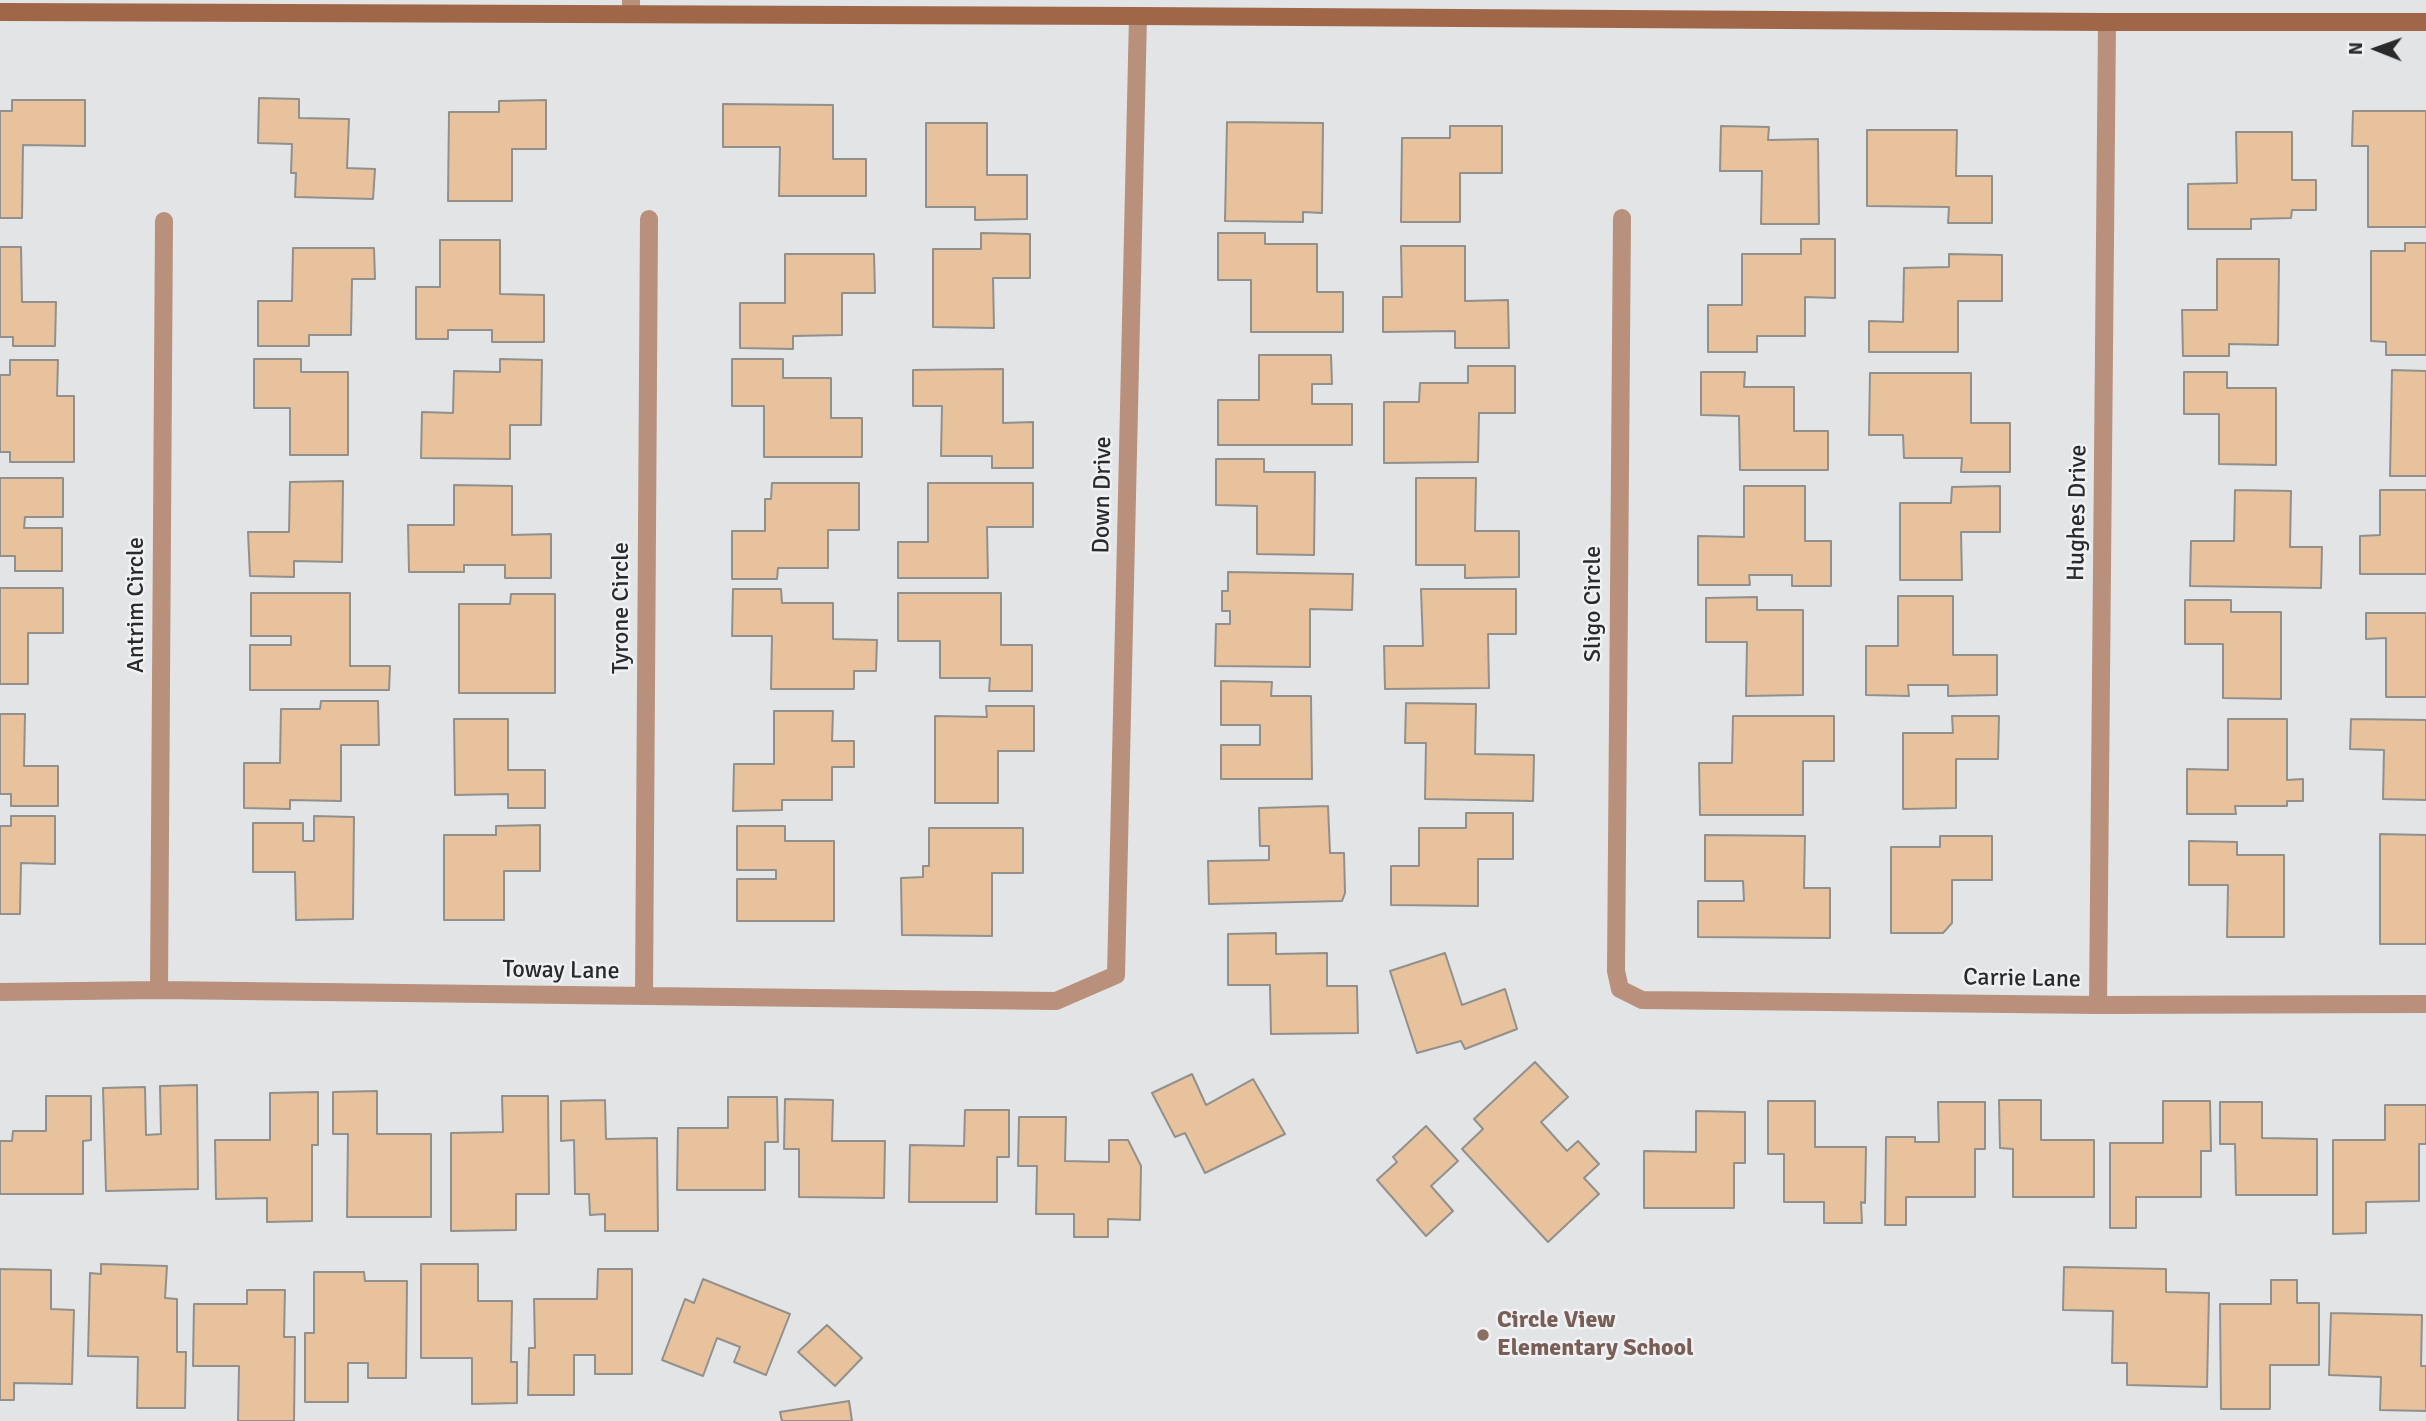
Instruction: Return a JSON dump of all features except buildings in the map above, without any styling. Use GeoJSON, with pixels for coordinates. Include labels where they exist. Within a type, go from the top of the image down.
{"type":"FeatureCollection","features":[{"type":"Feature","properties":{"kind":"street"},"geometry":{"type":"LineString","coordinates":[[0,12],[631,7],[1139,16],[2426,22]]}},
{"type":"Feature","properties":{"kind":"street","name":"Down Drive"},"geometry":{"type":"LineString","coordinates":[[1116,975],[1139,16]]}},
{"type":"Feature","properties":{"kind":"street","name":"Hughes Drive"},"geometry":{"type":"LineString","coordinates":[[2098,1005],[2107,22]]}},
{"type":"Feature","properties":{"kind":"street","name":"Sligo Circle"},"geometry":{"type":"LineString","coordinates":[[1620,989],[1616,971],[1622,218]]}},
{"type":"Feature","properties":{"kind":"street","name":"Tyrone Circle"},"geometry":{"type":"LineString","coordinates":[[644,996],[649,219]]}},
{"type":"Feature","properties":{"kind":"street","name":"Antrim Circle"},"geometry":{"type":"LineString","coordinates":[[159,990],[164,221]]}},
{"type":"Feature","properties":{"kind":"street","name":"Toway Lane"},"geometry":{"type":"LineString","coordinates":[[0,992],[159,990],[1056,1001],[1116,975]]}},
{"type":"Feature","properties":{"kind":"street","name":"Carrie Lane"},"geometry":{"type":"LineString","coordinates":[[1620,989],[1642,1000],[2098,1005],[2426,1004]]}},
{"type":"Feature","properties":{"kind":"place","name":"Circle View Elementary School"},"geometry":{"type":"Point","coordinates":[1483,1335]}}]}
